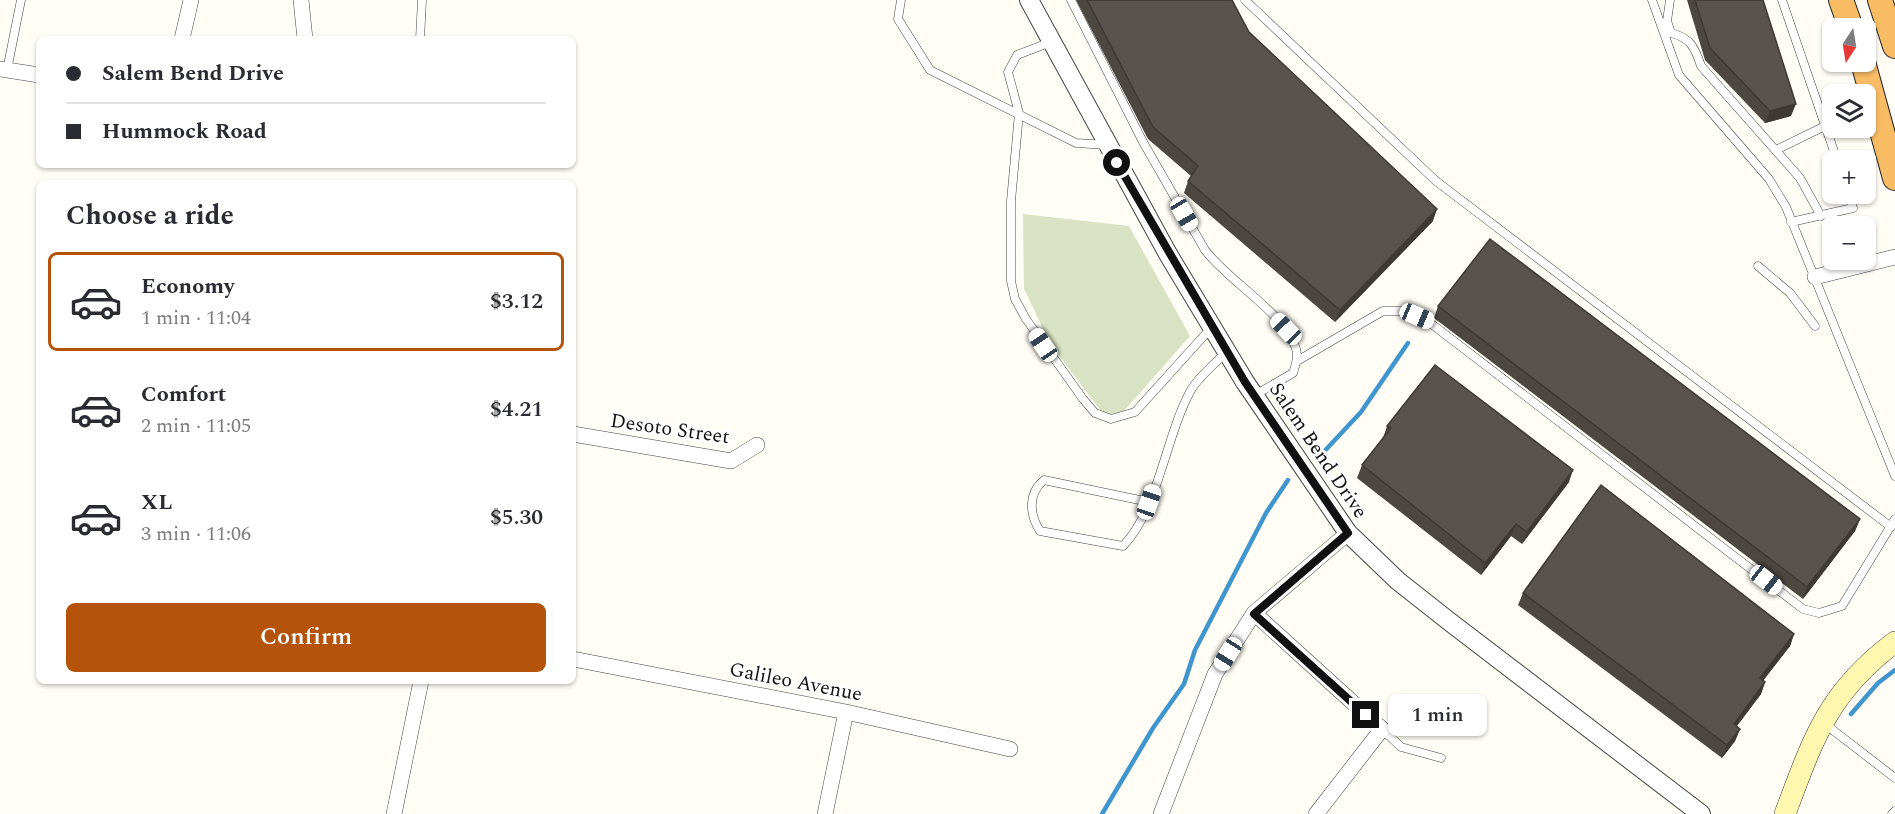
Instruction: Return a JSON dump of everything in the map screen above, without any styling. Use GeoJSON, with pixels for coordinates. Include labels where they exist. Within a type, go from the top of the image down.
{"type":"FeatureCollection","features":[{"type":"Feature","properties":{"kind":"highway"},"geometry":{"type":"LineString","coordinates":[[1841,0],[1847,18]]}},
{"type":"Feature","properties":{"kind":"highway"},"geometry":{"type":"LineString","coordinates":[[1881,0],[1895,46]]}},
{"type":"Feature","properties":{"kind":"highway"},"geometry":{"type":"LineString","coordinates":[[1866,72],[1895,178]]}},
{"type":"Feature","properties":{"kind":"main road"},"geometry":{"type":"LineString","coordinates":[[1785,814],[1822,722],[1843,689],[1862,668],[1895,642]]}},
{"type":"Feature","properties":{"kind":"street"},"geometry":{"type":"LineString","coordinates":[[183,36],[191,0]]}},
{"type":"Feature","properties":{"kind":"street"},"geometry":{"type":"LineString","coordinates":[[301,0],[305,36]]}},
{"type":"Feature","properties":{"kind":"street","name":"Salem Bend Drive"},"geometry":{"type":"LineString","coordinates":[[1029,0],[1168,254],[1254,395],[1348,533],[1398,581],[1701,814]]}},
{"type":"Feature","properties":{"kind":"street"},"geometry":{"type":"LineString","coordinates":[[3,70],[36,75]]}},
{"type":"Feature","properties":{"kind":"street"},"geometry":{"type":"LineString","coordinates":[[1815,277],[1895,257]]}},
{"type":"Feature","properties":{"kind":"street","name":"Desoto Street"},"geometry":{"type":"LineString","coordinates":[[576,435],[731,461],[757,445]]}},
{"type":"Feature","properties":{"kind":"street"},"geometry":{"type":"LineString","coordinates":[[1161,814],[1215,674],[1254,614],[1348,533]]}},
{"type":"Feature","properties":{"kind":"street"},"geometry":{"type":"LineString","coordinates":[[1254,614],[1382,729],[1316,814]]}},
{"type":"Feature","properties":{"kind":"street","name":"Galileo Avenue"},"geometry":{"type":"LineString","coordinates":[[576,659],[846,712],[1010,749]]}},
{"type":"Feature","properties":{"kind":"street"},"geometry":{"type":"LineString","coordinates":[[394,814],[420,684]]}},
{"type":"Feature","properties":{"kind":"street"},"geometry":{"type":"LineString","coordinates":[[825,814],[846,712]]}},
{"type":"Feature","properties":{"kind":"lane"},"geometry":{"type":"LineString","coordinates":[[3,70],[21,0]]}},
{"type":"Feature","properties":{"kind":"lane"},"geometry":{"type":"LineString","coordinates":[[420,36],[422,0]]}},
{"type":"Feature","properties":{"kind":"lane"},"geometry":{"type":"LineString","coordinates":[[901,0],[898,19],[930,70],[1076,142],[1107,145]]}},
{"type":"Feature","properties":{"kind":"lane"},"geometry":{"type":"LineString","coordinates":[[1071,0],[1143,142],[1205,250],[1215,264],[1286,329],[1295,346],[1297,360],[1293,373],[1254,395]]}},
{"type":"Feature","properties":{"kind":"lane"},"geometry":{"type":"LineString","coordinates":[[1245,0],[1436,182],[1893,523],[1842,606],[1819,613],[1803,609],[1429,322],[1404,311],[1383,311],[1297,360]]}},
{"type":"Feature","properties":{"kind":"lane"},"geometry":{"type":"LineString","coordinates":[[1652,0],[1671,33],[1683,36],[1693,43],[1701,66],[1800,178],[1821,216]]}},
{"type":"Feature","properties":{"kind":"lane"},"geometry":{"type":"LineString","coordinates":[[1670,0],[1664,23],[1679,75],[1769,179],[1786,207],[1895,476]]}},
{"type":"Feature","properties":{"kind":"lane"},"geometry":{"type":"LineString","coordinates":[[1782,0],[1822,117]]}},
{"type":"Feature","properties":{"kind":"lane"},"geometry":{"type":"LineString","coordinates":[[1051,42],[1017,55],[1008,72],[1019,113],[1011,201],[1011,281],[1015,299],[1026,319],[1095,413],[1111,419],[1135,412],[1213,327]]}},
{"type":"Feature","properties":{"kind":"lane"},"geometry":{"type":"LineString","coordinates":[[1776,150],[1822,127]]}},
{"type":"Feature","properties":{"kind":"lane"},"geometry":{"type":"LineString","coordinates":[[1791,222],[1853,208],[1852,204]]}},
{"type":"Feature","properties":{"kind":"lane"},"geometry":{"type":"LineString","coordinates":[[1758,266],[1790,293],[1815,326]]}},
{"type":"Feature","properties":{"kind":"lane"},"geometry":{"type":"LineString","coordinates":[[1149,502],[1044,480],[1037,486],[1032,511],[1033,520],[1040,531],[1123,546],[1134,534],[1149,502],[1174,426],[1192,387],[1227,351]]}},
{"type":"Feature","properties":{"kind":"lane"},"geometry":{"type":"LineString","coordinates":[[1822,722],[1895,778]]}},
{"type":"Feature","properties":{"kind":"lane"},"geometry":{"type":"LineString","coordinates":[[1382,729],[1401,747],[1441,758]]}},
{"type":"Feature","properties":{"kind":"green space"},"geometry":{"type":"Polygon","coordinates":[[[1023,214],[1129,226],[1190,336],[1124,411],[1111,414],[1101,411],[1051,345],[1024,289],[1023,214]]]}},
{"type":"Feature","properties":{"kind":"building"},"geometry":{"type":"Polygon","coordinates":[[[1087,0],[1232,0],[1249,32],[1437,209],[1340,310],[1188,181],[1198,166],[1153,127],[1087,0]]]}},
{"type":"Feature","properties":{"kind":"building"},"geometry":{"type":"Polygon","coordinates":[[[1695,0],[1763,0],[1796,104],[1770,111],[1710,48],[1695,0]]]}},
{"type":"Feature","properties":{"kind":"building"},"geometry":{"type":"Polygon","coordinates":[[[1490,239],[1860,519],[1807,587],[1438,306],[1490,239]]]}},
{"type":"Feature","properties":{"kind":"building"},"geometry":{"type":"Polygon","coordinates":[[[1435,365],[1573,470],[1527,532],[1516,524],[1485,563],[1362,465],[1391,428],[1387,426],[1435,365]]]}},
{"type":"Feature","properties":{"kind":"building"},"geometry":{"type":"Polygon","coordinates":[[[1601,485],[1794,634],[1760,678],[1765,682],[1734,724],[1740,729],[1727,745],[1523,593],[1601,485]]]}},
{"type":"Feature","properties":{"kind":"waterway"},"geometry":{"type":"LineString","coordinates":[[1319,457],[1361,412],[1408,343]]}},
{"type":"Feature","properties":{"kind":"waterway"},"geometry":{"type":"LineString","coordinates":[[1102,814],[1153,728],[1184,684],[1195,650],[1266,513],[1288,480]]}},
{"type":"Feature","properties":{"kind":"waterway"},"geometry":{"type":"LineString","coordinates":[[1851,714],[1878,683],[1895,670]]}},
{"type":"Feature","properties":{"kind":"route"},"geometry":{"type":"LineString","coordinates":[[1117,163],[1168,254],[1245,382],[1348,533],[1254,614],[1366,715]]}}]}
